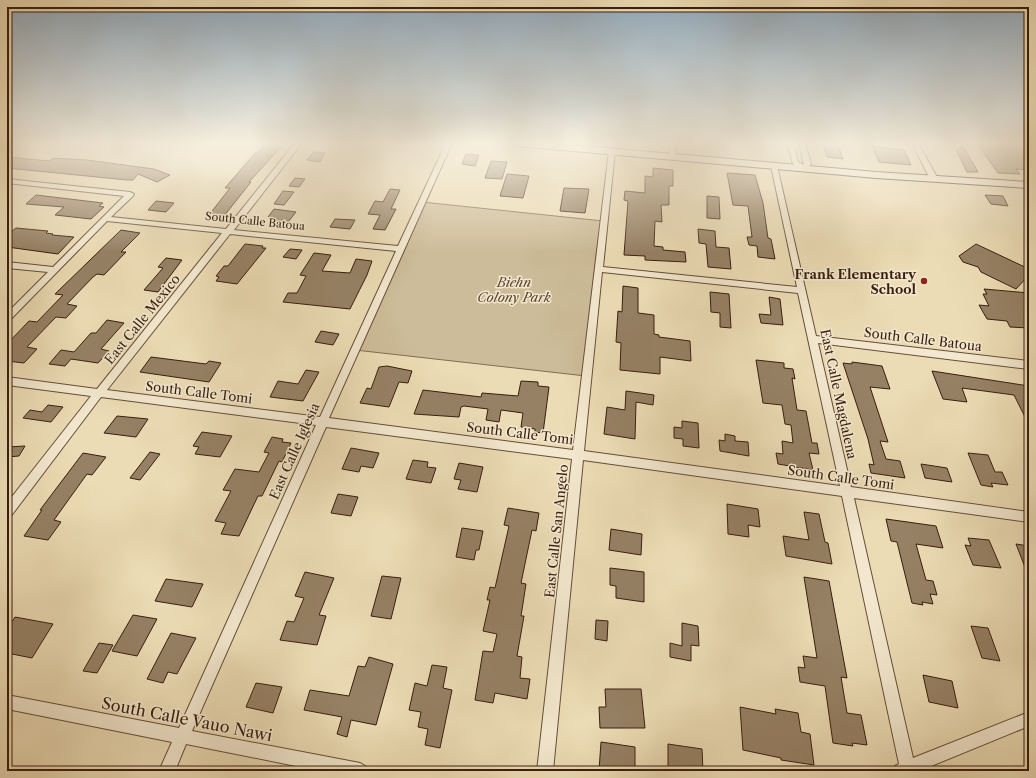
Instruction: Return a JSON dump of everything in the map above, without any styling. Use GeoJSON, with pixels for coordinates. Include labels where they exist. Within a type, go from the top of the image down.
{"type":"FeatureCollection","features":[{"type":"Feature","properties":{"kind":"street","name":"East Calle Mexico"},"geometry":{"type":"LineString","coordinates":[[7,512],[98,394],[270,179]]}},
{"type":"Feature","properties":{"kind":"street","name":"East Calle Iglesia"},"geometry":{"type":"LineString","coordinates":[[167,771],[432,179]]}},
{"type":"Feature","properties":{"kind":"street","name":"East Calle San Angelo"},"geometry":{"type":"LineString","coordinates":[[545,771],[609,179]]}},
{"type":"Feature","properties":{"kind":"street","name":"East Calle Magdalena"},"geometry":{"type":"LineString","coordinates":[[777,179],[846,492],[904,769]]}},
{"type":"Feature","properties":{"kind":"street"},"geometry":{"type":"LineString","coordinates":[[939,179],[1029,185]]}},
{"type":"Feature","properties":{"kind":"street"},"geometry":{"type":"LineString","coordinates":[[7,181],[130,194],[7,318]]}},
{"type":"Feature","properties":{"kind":"street","name":"South Calle Batoua"},"geometry":{"type":"LineString","coordinates":[[106,219],[230,230],[400,249]]}},
{"type":"Feature","properties":{"kind":"street"},"geometry":{"type":"LineString","coordinates":[[7,264],[55,270]]}},
{"type":"Feature","properties":{"kind":"street"},"geometry":{"type":"LineString","coordinates":[[598,269],[802,290]]}},
{"type":"Feature","properties":{"kind":"street","name":"South Calle Batoua"},"geometry":{"type":"LineString","coordinates":[[813,340],[1029,365]]}},
{"type":"Feature","properties":{"kind":"street","name":"South Calle Tomi"},"geometry":{"type":"LineString","coordinates":[[7,381],[578,455],[1029,517]]}},
{"type":"Feature","properties":{"kind":"street","name":"South Calle Vauo Nawi"},"geometry":{"type":"LineString","coordinates":[[7,702],[360,771]]}},
{"type":"Feature","properties":{"kind":"street"},"geometry":{"type":"LineString","coordinates":[[904,769],[1029,719]]}},
{"type":"Feature","properties":{"kind":"green space","name":"Biehn Colony Park"},"geometry":{"type":"Polygon","coordinates":[[[422,202],[603,221],[586,376],[355,350],[422,202]]]}},
{"type":"Feature","properties":{"kind":"building"},"geometry":{"type":"Polygon","coordinates":[[[151,179],[162,179],[157,182],[151,179]]]}},
{"type":"Feature","properties":{"kind":"building"},"geometry":{"type":"Polygon","coordinates":[[[232,179],[251,179],[249,182],[251,182],[220,221],[206,219],[230,188],[225,188],[232,179]]]}},
{"type":"Feature","properties":{"kind":"building"},"geometry":{"type":"Polygon","coordinates":[[[294,179],[305,179],[299,187],[289,186],[294,179]]]}},
{"type":"Feature","properties":{"kind":"building"},"geometry":{"type":"Polygon","coordinates":[[[505,179],[528,179],[523,198],[500,196],[505,179]]]}},
{"type":"Feature","properties":{"kind":"building"},"geometry":{"type":"Polygon","coordinates":[[[645,179],[673,179],[673,186],[669,186],[669,205],[661,205],[662,222],[655,221],[654,246],[663,247],[663,250],[685,252],[686,262],[645,260],[645,256],[624,255],[628,201],[624,200],[625,191],[645,193],[645,179]]]}},
{"type":"Feature","properties":{"kind":"building"},"geometry":{"type":"Polygon","coordinates":[[[728,179],[756,179],[763,203],[768,238],[771,239],[775,259],[758,257],[757,246],[749,245],[747,237],[752,237],[748,206],[733,205],[728,179]]]}},
{"type":"Feature","properties":{"kind":"building"},"geometry":{"type":"Polygon","coordinates":[[[564,188],[589,189],[585,213],[560,211],[564,188]]]}},
{"type":"Feature","properties":{"kind":"building"},"geometry":{"type":"Polygon","coordinates":[[[390,189],[400,190],[391,209],[396,209],[385,230],[373,229],[380,215],[368,214],[375,201],[383,202],[390,189]]]}},
{"type":"Feature","properties":{"kind":"building"},"geometry":{"type":"Polygon","coordinates":[[[283,191],[294,192],[284,205],[274,204],[283,191]]]}},
{"type":"Feature","properties":{"kind":"building"},"geometry":{"type":"Polygon","coordinates":[[[36,195],[103,203],[99,206],[104,207],[91,219],[55,215],[64,207],[26,204],[36,195]]]}},
{"type":"Feature","properties":{"kind":"building"},"geometry":{"type":"Polygon","coordinates":[[[985,195],[1003,196],[1008,206],[991,204],[985,195]]]}},
{"type":"Feature","properties":{"kind":"building"},"geometry":{"type":"Polygon","coordinates":[[[707,196],[719,197],[720,219],[707,218],[707,196]]]}},
{"type":"Feature","properties":{"kind":"building"},"geometry":{"type":"Polygon","coordinates":[[[156,201],[174,203],[166,212],[148,210],[156,201]]]}},
{"type":"Feature","properties":{"kind":"building"},"geometry":{"type":"Polygon","coordinates":[[[274,209],[296,212],[288,222],[273,221],[275,218],[268,217],[274,209]]]}},
{"type":"Feature","properties":{"kind":"building"},"geometry":{"type":"Polygon","coordinates":[[[335,219],[355,220],[350,229],[330,227],[335,219]]]}},
{"type":"Feature","properties":{"kind":"building"},"geometry":{"type":"Polygon","coordinates":[[[16,228],[48,231],[46,233],[53,234],[52,235],[74,237],[58,254],[7,247],[7,235],[16,228]]]}},
{"type":"Feature","properties":{"kind":"building"},"geometry":{"type":"Polygon","coordinates":[[[698,229],[715,231],[716,247],[729,248],[731,269],[708,267],[706,244],[699,243],[698,229]]]}},
{"type":"Feature","properties":{"kind":"building"},"geometry":{"type":"Polygon","coordinates":[[[121,230],[140,233],[121,252],[126,252],[104,275],[97,274],[93,277],[67,304],[77,306],[66,318],[56,317],[27,347],[37,349],[24,363],[7,361],[7,344],[29,321],[37,322],[63,295],[55,294],[121,230]]]}},
{"type":"Feature","properties":{"kind":"building"},"geometry":{"type":"Polygon","coordinates":[[[245,244],[263,246],[262,248],[266,248],[237,284],[216,281],[219,277],[216,276],[224,266],[228,266],[245,244]]]}},
{"type":"Feature","properties":{"kind":"building"},"geometry":{"type":"Polygon","coordinates":[[[976,244],[1029,269],[1029,275],[1016,289],[981,272],[978,267],[963,262],[959,256],[976,244]]]}},
{"type":"Feature","properties":{"kind":"building"},"geometry":{"type":"Polygon","coordinates":[[[290,249],[302,250],[296,259],[283,257],[290,249]]]}},
{"type":"Feature","properties":{"kind":"building"},"geometry":{"type":"Polygon","coordinates":[[[314,253],[331,255],[322,271],[350,273],[356,259],[372,261],[367,275],[350,309],[283,302],[288,293],[297,293],[306,276],[300,275],[314,253]]]}},
{"type":"Feature","properties":{"kind":"building"},"geometry":{"type":"Polygon","coordinates":[[[166,258],[182,260],[158,292],[144,290],[163,268],[158,267],[166,258]]]}},
{"type":"Feature","properties":{"kind":"building"},"geometry":{"type":"Polygon","coordinates":[[[623,286],[638,288],[638,313],[654,315],[654,334],[659,335],[659,337],[690,341],[691,361],[660,357],[660,374],[620,370],[621,343],[616,342],[618,311],[622,312],[623,286]]]}},
{"type":"Feature","properties":{"kind":"building"},"geometry":{"type":"Polygon","coordinates":[[[984,289],[1029,293],[1029,328],[1010,327],[1007,321],[987,319],[979,305],[989,306],[983,294],[987,294],[984,289]]]}},
{"type":"Feature","properties":{"kind":"building"},"geometry":{"type":"Polygon","coordinates":[[[710,292],[729,294],[731,328],[720,327],[720,313],[711,312],[710,292]]]}},
{"type":"Feature","properties":{"kind":"building"},"geometry":{"type":"Polygon","coordinates":[[[769,297],[780,299],[783,325],[761,323],[759,314],[771,315],[769,297]]]}},
{"type":"Feature","properties":{"kind":"building"},"geometry":{"type":"Polygon","coordinates":[[[107,320],[124,323],[101,349],[109,351],[98,363],[71,359],[65,366],[49,364],[61,350],[74,352],[91,333],[96,333],[107,320]]]}},
{"type":"Feature","properties":{"kind":"building"},"geometry":{"type":"Polygon","coordinates":[[[321,331],[339,334],[333,345],[315,342],[321,331]]]}},
{"type":"Feature","properties":{"kind":"building"},"geometry":{"type":"Polygon","coordinates":[[[151,357],[206,364],[209,361],[221,363],[209,382],[140,372],[151,357]]]}},
{"type":"Feature","properties":{"kind":"building"},"geometry":{"type":"Polygon","coordinates":[[[756,360],[784,363],[784,368],[793,369],[795,379],[792,378],[797,410],[806,411],[812,443],[817,443],[819,454],[809,453],[813,470],[778,464],[776,453],[783,454],[782,441],[793,443],[791,425],[785,424],[782,405],[763,403],[756,360]]]}},
{"type":"Feature","properties":{"kind":"building"},"geometry":{"type":"Polygon","coordinates":[[[852,362],[882,366],[890,389],[870,387],[888,442],[880,441],[886,459],[900,461],[905,478],[871,473],[869,464],[874,465],[868,439],[843,363],[852,364],[852,362]]]}},
{"type":"Feature","properties":{"kind":"building"},"geometry":{"type":"Polygon","coordinates":[[[387,366],[412,371],[408,383],[399,382],[389,407],[360,403],[367,388],[371,389],[379,367],[387,366]]]}},
{"type":"Feature","properties":{"kind":"building"},"geometry":{"type":"Polygon","coordinates":[[[306,370],[319,372],[303,401],[270,397],[278,381],[298,384],[306,370]]]}},
{"type":"Feature","properties":{"kind":"building"},"geometry":{"type":"Polygon","coordinates":[[[932,371],[1029,386],[1029,425],[1014,395],[962,388],[967,402],[943,399],[932,371]]]}},
{"type":"Feature","properties":{"kind":"building"},"geometry":{"type":"Polygon","coordinates":[[[521,381],[538,382],[538,386],[549,387],[543,433],[535,432],[535,429],[521,427],[523,413],[501,410],[499,422],[486,420],[488,409],[464,406],[461,407],[459,417],[414,414],[423,390],[481,397],[482,393],[518,396],[521,381]]]}},
{"type":"Feature","properties":{"kind":"building"},"geometry":{"type":"Polygon","coordinates":[[[626,391],[654,395],[653,405],[636,402],[635,439],[604,434],[607,407],[625,410],[626,391]]]}},
{"type":"Feature","properties":{"kind":"building"},"geometry":{"type":"Polygon","coordinates":[[[48,405],[63,407],[51,422],[23,418],[30,410],[42,412],[48,405]]]}},
{"type":"Feature","properties":{"kind":"building"},"geometry":{"type":"Polygon","coordinates":[[[117,416],[148,419],[136,437],[104,433],[117,416]]]}},
{"type":"Feature","properties":{"kind":"building"},"geometry":{"type":"Polygon","coordinates":[[[682,421],[698,423],[699,448],[683,446],[683,439],[674,438],[674,427],[682,428],[682,421]]]}},
{"type":"Feature","properties":{"kind":"building"},"geometry":{"type":"Polygon","coordinates":[[[202,432],[232,436],[220,457],[195,454],[199,447],[193,446],[202,432]]]}},
{"type":"Feature","properties":{"kind":"building"},"geometry":{"type":"Polygon","coordinates":[[[725,434],[735,436],[735,441],[748,442],[749,456],[720,451],[719,440],[725,441],[725,434]]]}},
{"type":"Feature","properties":{"kind":"building"},"geometry":{"type":"Polygon","coordinates":[[[272,437],[283,439],[282,442],[291,443],[282,462],[279,461],[262,496],[258,496],[239,536],[221,534],[226,523],[215,521],[231,491],[223,490],[235,469],[259,472],[269,453],[264,452],[272,437]]]}},
{"type":"Feature","properties":{"kind":"building"},"geometry":{"type":"Polygon","coordinates":[[[25,446],[19,456],[7,457],[7,447],[25,446]]]}},
{"type":"Feature","properties":{"kind":"building"},"geometry":{"type":"Polygon","coordinates":[[[351,448],[379,453],[373,468],[361,466],[359,472],[342,469],[351,448]]]}},
{"type":"Feature","properties":{"kind":"building"},"geometry":{"type":"Polygon","coordinates":[[[150,452],[160,454],[140,480],[130,478],[150,452]]]}},
{"type":"Feature","properties":{"kind":"building"},"geometry":{"type":"Polygon","coordinates":[[[83,453],[106,457],[92,475],[87,474],[54,520],[61,522],[48,540],[24,536],[42,510],[40,510],[83,453]]]}},
{"type":"Feature","properties":{"kind":"building"},"geometry":{"type":"Polygon","coordinates":[[[968,453],[988,455],[995,472],[1002,472],[1008,485],[991,483],[993,487],[981,485],[968,453]]]}},
{"type":"Feature","properties":{"kind":"building"},"geometry":{"type":"Polygon","coordinates":[[[413,460],[428,462],[427,467],[436,468],[431,483],[406,479],[413,460]]]}},
{"type":"Feature","properties":{"kind":"building"},"geometry":{"type":"Polygon","coordinates":[[[459,463],[483,467],[477,492],[458,489],[461,480],[454,479],[459,463]]]}},
{"type":"Feature","properties":{"kind":"building"},"geometry":{"type":"Polygon","coordinates":[[[921,464],[947,468],[952,482],[925,478],[921,464]]]}},
{"type":"Feature","properties":{"kind":"building"},"geometry":{"type":"Polygon","coordinates":[[[338,494],[358,497],[351,516],[331,513],[338,494]]]}},
{"type":"Feature","properties":{"kind":"building"},"geometry":{"type":"Polygon","coordinates":[[[727,504],[758,509],[760,527],[748,525],[749,537],[728,534],[727,504]]]}},
{"type":"Feature","properties":{"kind":"building"},"geometry":{"type":"Polygon","coordinates":[[[508,508],[539,513],[536,531],[532,530],[521,583],[526,584],[521,616],[524,616],[517,656],[522,657],[520,678],[530,679],[527,699],[495,693],[493,703],[475,700],[483,651],[493,652],[497,634],[483,631],[490,600],[487,600],[490,587],[495,588],[509,526],[504,525],[508,508]]]}},
{"type":"Feature","properties":{"kind":"building"},"geometry":{"type":"Polygon","coordinates":[[[804,512],[819,514],[825,542],[828,543],[832,564],[786,556],[783,536],[809,540],[804,512]]]}},
{"type":"Feature","properties":{"kind":"building"},"geometry":{"type":"Polygon","coordinates":[[[886,519],[936,526],[943,548],[916,544],[926,580],[933,581],[937,595],[930,594],[933,604],[922,602],[923,605],[912,603],[897,542],[891,541],[886,519]]]}},
{"type":"Feature","properties":{"kind":"building"},"geometry":{"type":"Polygon","coordinates":[[[462,528],[483,531],[479,550],[476,550],[474,560],[456,557],[462,528]]]}},
{"type":"Feature","properties":{"kind":"building"},"geometry":{"type":"Polygon","coordinates":[[[611,529],[642,534],[641,555],[609,550],[611,529]]]}},
{"type":"Feature","properties":{"kind":"building"},"geometry":{"type":"Polygon","coordinates":[[[968,538],[989,540],[1001,568],[973,565],[965,545],[971,546],[968,538]]]}},
{"type":"Feature","properties":{"kind":"building"},"geometry":{"type":"Polygon","coordinates":[[[1016,544],[1029,546],[1029,575],[1028,575],[1016,544]]]}},
{"type":"Feature","properties":{"kind":"building"},"geometry":{"type":"Polygon","coordinates":[[[610,568],[644,572],[644,602],[616,598],[616,586],[610,585],[610,568]]]}},
{"type":"Feature","properties":{"kind":"building"},"geometry":{"type":"Polygon","coordinates":[[[305,572],[334,578],[319,615],[326,616],[317,645],[280,640],[287,621],[294,622],[304,598],[295,596],[305,572]]]}},
{"type":"Feature","properties":{"kind":"building"},"geometry":{"type":"Polygon","coordinates":[[[382,576],[401,578],[391,619],[371,616],[382,576]]]}},
{"type":"Feature","properties":{"kind":"building"},"geometry":{"type":"Polygon","coordinates":[[[804,577],[829,581],[847,678],[841,677],[847,713],[861,715],[867,745],[852,743],[853,746],[833,743],[825,686],[800,682],[798,667],[805,668],[803,656],[817,658],[804,577]]]}},
{"type":"Feature","properties":{"kind":"building"},"geometry":{"type":"Polygon","coordinates":[[[166,579],[203,584],[192,607],[155,601],[166,579]]]}},
{"type":"Feature","properties":{"kind":"building"},"geometry":{"type":"Polygon","coordinates":[[[133,615],[157,619],[137,656],[112,651],[133,615]]]}},
{"type":"Feature","properties":{"kind":"building"},"geometry":{"type":"Polygon","coordinates":[[[15,617],[53,624],[32,658],[7,653],[7,629],[15,617]]]}},
{"type":"Feature","properties":{"kind":"building"},"geometry":{"type":"Polygon","coordinates":[[[596,620],[608,621],[607,641],[595,639],[596,620]]]}},
{"type":"Feature","properties":{"kind":"building"},"geometry":{"type":"Polygon","coordinates":[[[682,623],[698,626],[699,646],[691,645],[691,661],[670,657],[670,643],[682,646],[682,623]]]}},
{"type":"Feature","properties":{"kind":"building"},"geometry":{"type":"Polygon","coordinates":[[[971,626],[988,628],[1000,661],[982,658],[971,626]]]}},
{"type":"Feature","properties":{"kind":"building"},"geometry":{"type":"Polygon","coordinates":[[[171,633],[196,638],[177,674],[168,672],[163,683],[147,679],[171,633]]]}},
{"type":"Feature","properties":{"kind":"building"},"geometry":{"type":"Polygon","coordinates":[[[99,643],[113,645],[97,673],[83,671],[99,643]]]}},
{"type":"Feature","properties":{"kind":"building"},"geometry":{"type":"Polygon","coordinates":[[[369,657],[393,664],[376,725],[351,720],[347,737],[337,734],[342,717],[304,710],[310,690],[349,696],[358,666],[365,667],[369,657]]]}},
{"type":"Feature","properties":{"kind":"building"},"geometry":{"type":"Polygon","coordinates":[[[432,665],[447,667],[443,688],[452,690],[440,748],[425,745],[428,729],[418,727],[421,712],[409,710],[415,683],[427,686],[432,665]]]}},
{"type":"Feature","properties":{"kind":"building"},"geometry":{"type":"Polygon","coordinates":[[[923,675],[952,681],[958,708],[929,702],[923,675]]]}},
{"type":"Feature","properties":{"kind":"building"},"geometry":{"type":"Polygon","coordinates":[[[256,683],[282,687],[273,713],[246,707],[256,683]]]}},
{"type":"Feature","properties":{"kind":"building"},"geometry":{"type":"Polygon","coordinates":[[[605,689],[641,689],[645,728],[600,728],[599,707],[606,707],[605,689]]]}},
{"type":"Feature","properties":{"kind":"building"},"geometry":{"type":"Polygon","coordinates":[[[740,707],[776,714],[775,709],[798,713],[801,732],[810,734],[814,765],[781,760],[781,758],[743,750],[740,707]]]}},
{"type":"Feature","properties":{"kind":"building"},"geometry":{"type":"Polygon","coordinates":[[[601,742],[635,747],[635,771],[599,771],[601,742]]]}},
{"type":"Feature","properties":{"kind":"building"},"geometry":{"type":"Polygon","coordinates":[[[668,744],[702,749],[703,771],[668,770],[668,744]]]}},
{"type":"Feature","properties":{"kind":"place","name":"Frank Elementary School"},"geometry":{"type":"Point","coordinates":[924,281]}}]}
